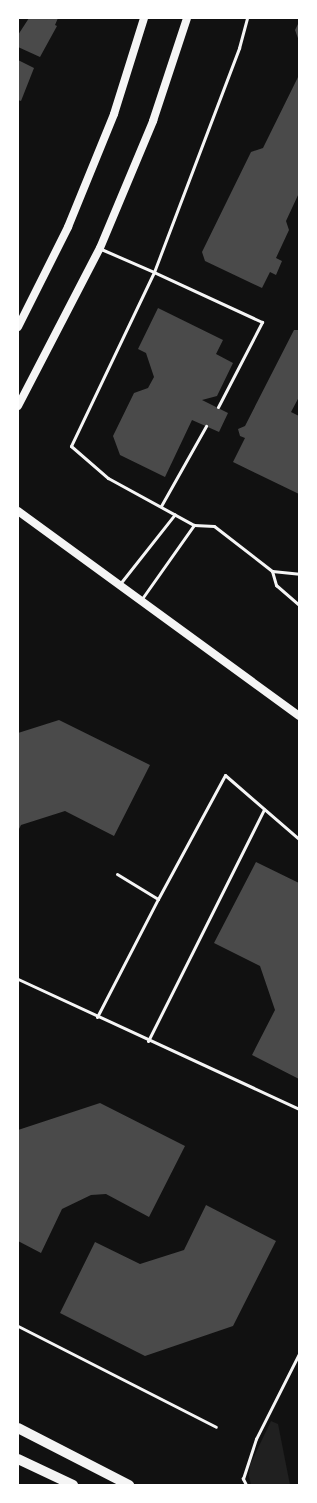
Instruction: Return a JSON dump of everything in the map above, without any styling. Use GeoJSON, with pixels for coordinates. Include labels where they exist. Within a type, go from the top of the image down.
{"type":"FeatureCollection","features":[{"type":"Feature","properties":{"kind":"main road"},"geometry":{"type":"LineString","coordinates":[[18,327],[77,206],[114,114],[144,18]]}},
{"type":"Feature","properties":{"kind":"main road"},"geometry":{"type":"LineString","coordinates":[[18,406],[100,248],[153,121],[187,18]]}},
{"type":"Feature","properties":{"kind":"main road"},"geometry":{"type":"LineString","coordinates":[[18,511],[299,716]]}},
{"type":"Feature","properties":{"kind":"main road"},"geometry":{"type":"LineString","coordinates":[[18,1428],[129,1485]]}},
{"type":"Feature","properties":{"kind":"main road"},"geometry":{"type":"LineString","coordinates":[[18,1459],[73,1485]]}},
{"type":"Feature","properties":{"kind":"lane"},"geometry":{"type":"LineString","coordinates":[[248,18],[239,48],[154,272],[70,446],[108,478],[194,525],[214,526],[272,572],[299,574]]}},
{"type":"Feature","properties":{"kind":"lane"},"geometry":{"type":"LineString","coordinates":[[100,248],[262,322],[218,407]]}},
{"type":"Feature","properties":{"kind":"lane"},"geometry":{"type":"LineString","coordinates":[[161,506],[206,426]]}},
{"type":"Feature","properties":{"kind":"lane"},"geometry":{"type":"LineString","coordinates":[[119,585],[175,514]]}},
{"type":"Feature","properties":{"kind":"lane"},"geometry":{"type":"LineString","coordinates":[[140,601],[194,525]]}},
{"type":"Feature","properties":{"kind":"lane"},"geometry":{"type":"LineString","coordinates":[[272,572],[276,585],[299,605]]}},
{"type":"Feature","properties":{"kind":"lane"},"geometry":{"type":"LineString","coordinates":[[97,1017],[158,899],[225,775],[299,839]]}},
{"type":"Feature","properties":{"kind":"lane"},"geometry":{"type":"LineString","coordinates":[[148,1041],[264,809]]}},
{"type":"Feature","properties":{"kind":"lane"},"geometry":{"type":"LineString","coordinates":[[117,874],[158,899]]}},
{"type":"Feature","properties":{"kind":"lane"},"geometry":{"type":"LineString","coordinates":[[18,979],[148,1041],[299,1109]]}},
{"type":"Feature","properties":{"kind":"lane"},"geometry":{"type":"LineString","coordinates":[[18,1326],[216,1427]]}},
{"type":"Feature","properties":{"kind":"path"},"geometry":{"type":"LineString","coordinates":[[246,1485],[244,1480],[256,1440],[299,1354]]}},
{"type":"Feature","properties":{"kind":"shaded area"},"geometry":{"type":"Polygon","coordinates":[[[271,1421],[278,1424],[290,1485],[251,1485],[249,1476],[250,1465],[271,1421]]]}},
{"type":"Feature","properties":{"kind":"building"},"geometry":{"type":"Polygon","coordinates":[[[29,18],[58,18],[55,25],[57,26],[40,57],[18,47],[18,35],[29,18]]]}},
{"type":"Feature","properties":{"kind":"building"},"geometry":{"type":"Polygon","coordinates":[[[299,22],[299,41],[295,30],[299,22]]]}},
{"type":"Feature","properties":{"kind":"building"},"geometry":{"type":"Polygon","coordinates":[[[18,60],[34,68],[21,101],[18,100],[18,60]]]}},
{"type":"Feature","properties":{"kind":"building"},"geometry":{"type":"Polygon","coordinates":[[[299,75],[299,193],[286,221],[289,230],[276,258],[282,261],[276,275],[270,272],[262,288],[205,261],[202,252],[251,152],[263,148],[299,75]]]}},
{"type":"Feature","properties":{"kind":"building"},"geometry":{"type":"Polygon","coordinates":[[[158,308],[223,340],[216,354],[233,363],[217,396],[202,400],[228,413],[219,432],[192,420],[165,477],[120,455],[113,436],[134,393],[148,388],[154,377],[146,353],[138,349],[158,308]]]}},
{"type":"Feature","properties":{"kind":"building"},"geometry":{"type":"Polygon","coordinates":[[[294,330],[299,330],[299,397],[291,412],[299,416],[299,494],[233,462],[245,438],[240,436],[238,429],[245,426],[294,330]]]}},
{"type":"Feature","properties":{"kind":"building"},"geometry":{"type":"Polygon","coordinates":[[[59,720],[150,765],[114,836],[65,811],[21,825],[18,831],[18,733],[59,720]]]}},
{"type":"Feature","properties":{"kind":"building"},"geometry":{"type":"Polygon","coordinates":[[[256,862],[299,883],[299,1079],[252,1055],[275,1010],[260,966],[214,943],[256,862]]]}},
{"type":"Feature","properties":{"kind":"building"},"geometry":{"type":"Polygon","coordinates":[[[100,1103],[185,1146],[149,1217],[106,1194],[91,1195],[62,1209],[41,1253],[18,1241],[18,1130],[100,1103]]]}},
{"type":"Feature","properties":{"kind":"building"},"geometry":{"type":"Polygon","coordinates":[[[206,1205],[276,1241],[233,1326],[145,1356],[60,1313],[95,1242],[140,1264],[184,1250],[206,1205]]]}}]}
